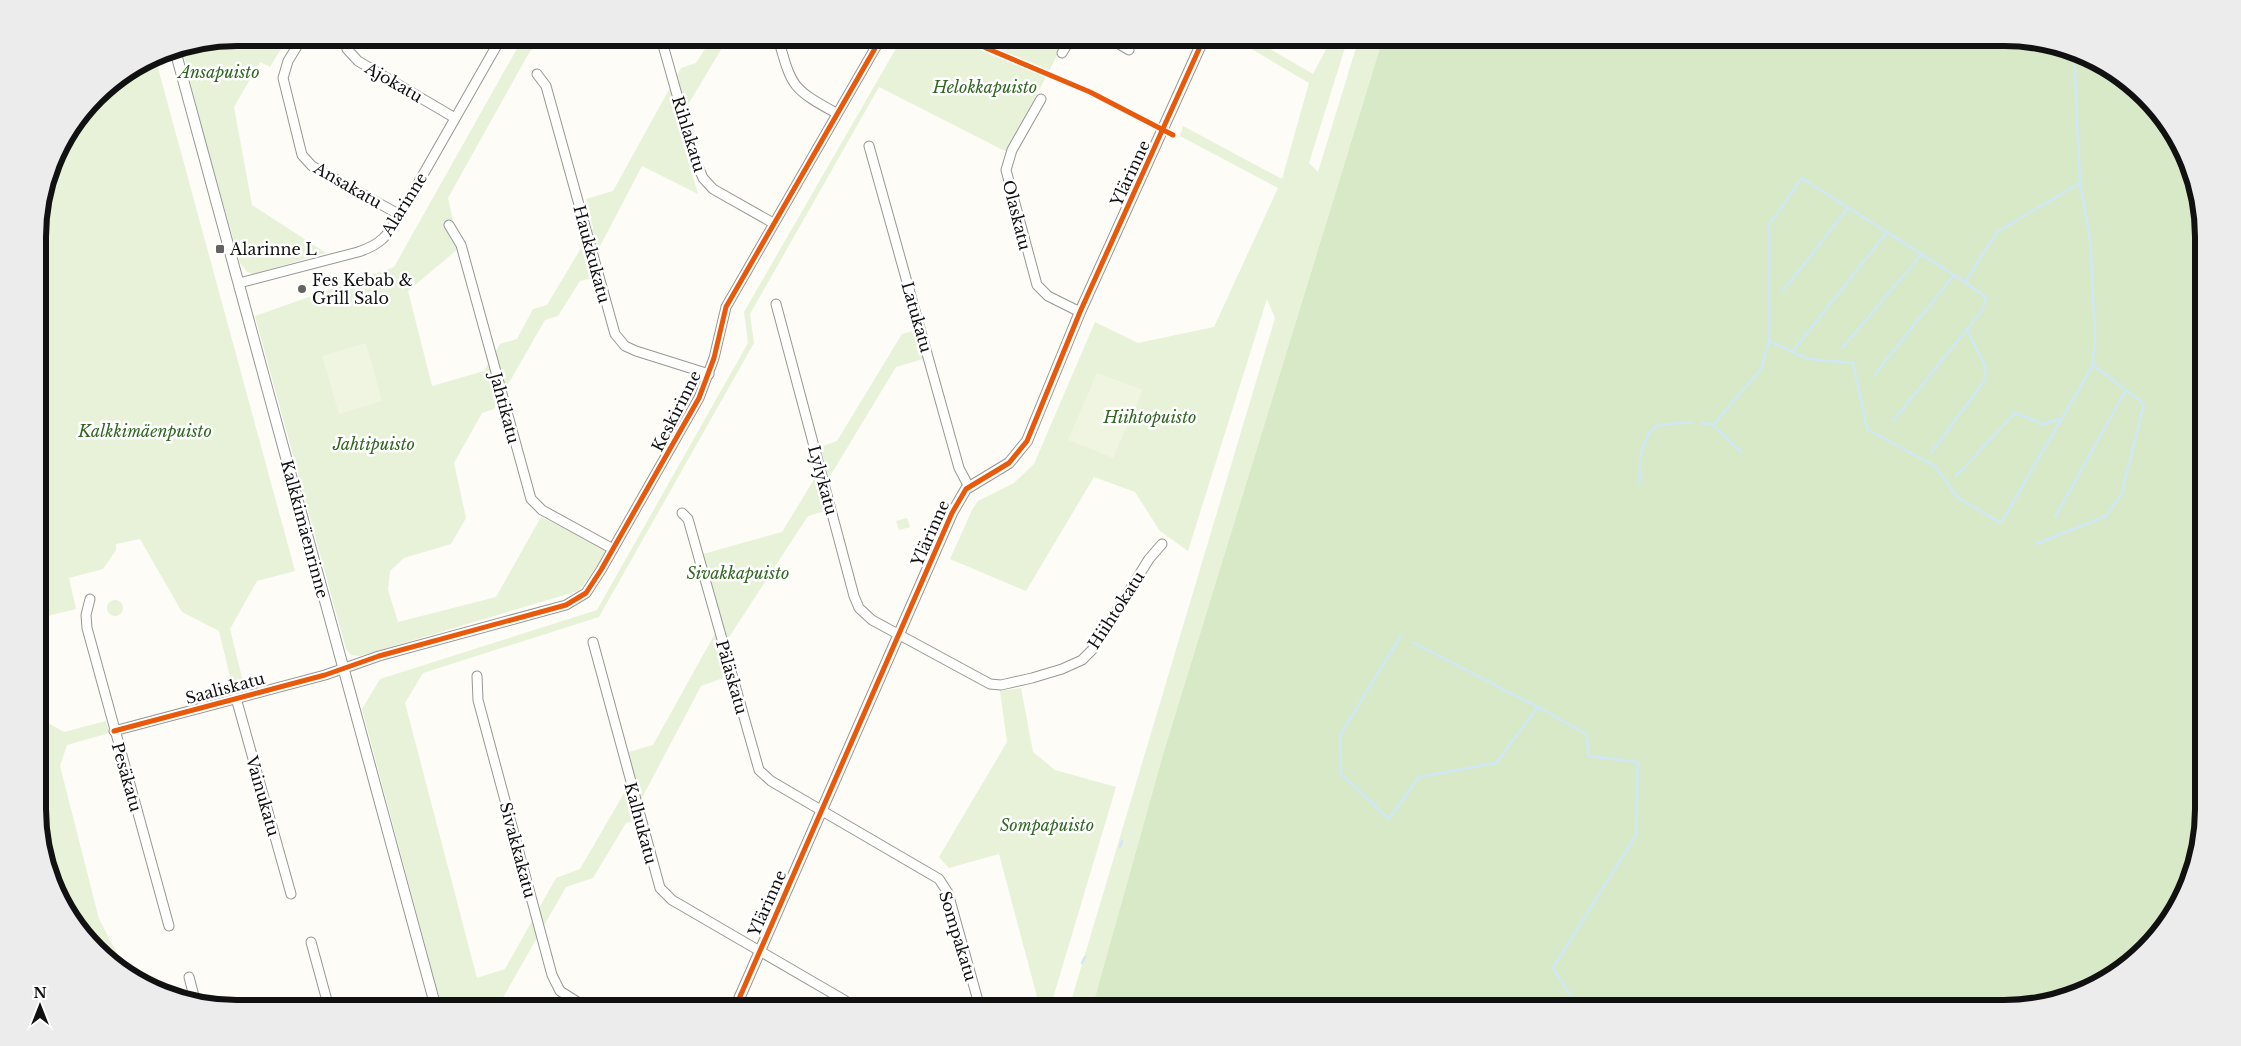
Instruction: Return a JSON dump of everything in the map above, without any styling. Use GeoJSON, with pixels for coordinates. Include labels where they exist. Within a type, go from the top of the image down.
{"type":"FeatureCollection","features":[{"type":"Feature","properties":{"kind":"street","name":"Ansakatu"},"geometry":{"type":"LineString","coordinates":[[297,46],[288,61],[283,78],[302,155],[312,166],[400,215]]}},
{"type":"Feature","properties":{"kind":"street","name":"Ajokatu"},"geometry":{"type":"LineString","coordinates":[[346,46],[358,61],[455,118]]}},
{"type":"Feature","properties":{"kind":"street","name":"Alarinne"},"geometry":{"type":"LineString","coordinates":[[238,283],[371,248],[384,240],[496,46]]}},
{"type":"Feature","properties":{"kind":"street","name":"Rihlakatu"},"geometry":{"type":"LineString","coordinates":[[663,46],[696,162],[703,178],[713,189],[774,223]]}},
{"type":"Feature","properties":{"kind":"street"},"geometry":{"type":"LineString","coordinates":[[780,46],[787,71],[794,84],[808,97],[836,114]]}},
{"type":"Feature","properties":{"kind":"street","name":"Keskirinne"},"geometry":{"type":"LineString","coordinates":[[342,669],[379,656],[574,601],[591,586],[691,414],[709,374],[726,307],[876,46]]}},
{"type":"Feature","properties":{"kind":"street"},"geometry":{"type":"LineString","coordinates":[[1062,53],[1066,46]]}},
{"type":"Feature","properties":{"kind":"street"},"geometry":{"type":"LineString","coordinates":[[1122,46],[1129,50]]}},
{"type":"Feature","properties":{"kind":"street","name":"Ylärinne"},"geometry":{"type":"LineString","coordinates":[[739,1000],[952,513],[963,492],[1009,463],[1027,441],[1080,312],[1200,46]]}},
{"type":"Feature","properties":{"kind":"street","name":"Kalkkimäenrinne"},"geometry":{"type":"LineString","coordinates":[[177,56],[342,669],[434,1000]]}},
{"type":"Feature","properties":{"kind":"street","name":"Haukkukatu"},"geometry":{"type":"LineString","coordinates":[[537,74],[546,86],[614,334],[625,346],[636,351],[709,374]]}},
{"type":"Feature","properties":{"kind":"street","name":"Olaskatu"},"geometry":{"type":"LineString","coordinates":[[1041,100],[1009,156],[1007,176],[1037,285],[1048,296],[1080,312]]}},
{"type":"Feature","properties":{"kind":"street","name":"Latukatu"},"geometry":{"type":"LineString","coordinates":[[869,146],[958,468],[969,487]]}},
{"type":"Feature","properties":{"kind":"street","name":"Jahtikatu"},"geometry":{"type":"LineString","coordinates":[[450,225],[461,245],[531,499],[542,510],[613,548]]}},
{"type":"Feature","properties":{"kind":"street","name":"Lylykatu"},"geometry":{"type":"LineString","coordinates":[[776,304],[856,603],[872,620],[899,635]]}},
{"type":"Feature","properties":{"kind":"street","name":"Päläskatu"},"geometry":{"type":"LineString","coordinates":[[682,513],[689,524],[759,770],[771,781],[822,810]]}},
{"type":"Feature","properties":{"kind":"street","name":"Hiihtokatu"},"geometry":{"type":"LineString","coordinates":[[899,635],[990,684],[1010,683],[1062,669],[1082,660],[1093,649],[1150,559],[1162,544]]}},
{"type":"Feature","properties":{"kind":"street","name":"Pesäkatu"},"geometry":{"type":"LineString","coordinates":[[90,599],[86,615],[87,628],[169,926]]}},
{"type":"Feature","properties":{"kind":"street","name":"Kalhukatu"},"geometry":{"type":"LineString","coordinates":[[593,642],[660,888],[672,900],[844,1000]]}},
{"type":"Feature","properties":{"kind":"street","name":"Saaliskatu"},"geometry":{"type":"LineString","coordinates":[[114,731],[342,669]]}},
{"type":"Feature","properties":{"kind":"street","name":"Sivakkakatu"},"geometry":{"type":"LineString","coordinates":[[477,676],[478,700],[552,974],[560,991],[574,1000]]}},
{"type":"Feature","properties":{"kind":"street","name":"Vainukatu"},"geometry":{"type":"LineString","coordinates":[[236,698],[291,894]]}},
{"type":"Feature","properties":{"kind":"street","name":"Sompakatu"},"geometry":{"type":"LineString","coordinates":[[822,810],[933,874],[944,886],[948,893],[978,1000]]}},
{"type":"Feature","properties":{"kind":"street"},"geometry":{"type":"LineString","coordinates":[[311,942],[327,1000]]}},
{"type":"Feature","properties":{"kind":"street"},"geometry":{"type":"LineString","coordinates":[[189,977],[194,994]]}},
{"type":"Feature","properties":{"kind":"green space","name":"Ansapuisto"},"geometry":{"type":"Polygon","coordinates":[[[283,46],[270,67],[260,62],[234,107],[252,205],[326,253],[253,274],[247,272],[240,263],[203,133],[184,54],[224,47],[283,46]]]}},
{"type":"Feature","properties":{"kind":"green space","name":"Jahtipuisto"},"geometry":{"type":"Polygon","coordinates":[[[518,46],[537,46],[530,51],[448,198],[459,248],[408,291],[432,386],[484,371],[500,344],[517,339],[533,309],[547,305],[593,228],[586,199],[613,191],[681,68],[696,63],[707,46],[723,46],[677,123],[698,194],[642,166],[589,267],[592,278],[580,281],[558,316],[545,320],[494,409],[482,413],[454,463],[466,518],[451,544],[404,558],[390,571],[388,590],[398,622],[496,597],[541,517],[607,549],[593,572],[578,591],[360,656],[351,655],[346,649],[255,316],[394,267],[518,46]]]}},
{"type":"Feature","properties":{"kind":"green space"},"geometry":{"type":"Polygon","coordinates":[[[897,46],[1062,46],[1007,152],[879,87],[750,314],[754,343],[599,617],[423,673],[405,703],[477,978],[505,969],[556,878],[580,869],[634,776],[629,752],[653,745],[722,621],[703,554],[782,532],[824,463],[820,447],[837,441],[902,334],[916,330],[923,359],[896,367],[821,491],[825,511],[808,516],[720,651],[726,677],[701,686],[634,813],[636,821],[626,823],[593,878],[566,887],[502,1000],[440,1000],[362,709],[380,679],[597,610],[748,343],[744,312],[897,46]]]}},
{"type":"Feature","properties":{"kind":"green space","name":"Hiihtopuisto"},"geometry":{"type":"Polygon","coordinates":[[[1247,46],[1265,46],[1313,74],[1328,46],[1346,46],[1309,163],[1318,172],[1357,46],[1381,46],[1164,751],[1094,1000],[1071,1000],[1275,318],[1267,299],[1188,551],[1160,531],[1135,492],[1094,477],[1026,591],[950,559],[978,501],[1014,483],[1034,464],[1095,322],[1138,343],[1214,327],[1278,188],[1180,136],[1183,126],[1282,179],[1309,83],[1247,46]]]}},
{"type":"Feature","properties":{"kind":"green space"},"geometry":{"type":"Polygon","coordinates":[[[1381,46],[2004,46],[2029,48],[2065,56],[2110,78],[2139,102],[2163,131],[2185,176],[2193,212],[2195,237],[2195,809],[2191,846],[2185,870],[2175,893],[2163,915],[2147,935],[2110,968],[2065,990],[2029,998],[2004,1000],[1094,1000],[1164,751],[1381,46]]]}},
{"type":"Feature","properties":{"kind":"green space","name":"Kalkkimäenpuisto"},"geometry":{"type":"Polygon","coordinates":[[[157,64],[295,571],[257,581],[230,629],[245,690],[234,693],[219,631],[182,612],[140,539],[116,544],[116,550],[103,569],[69,578],[76,609],[46,616],[46,237],[48,212],[56,176],[78,131],[111,94],[131,78],[157,64]]]}},
{"type":"Feature","properties":{"kind":"green space"},"geometry":{"type":"Polygon","coordinates":[[[366,343],[382,401],[339,414],[322,356],[366,343]]]}},
{"type":"Feature","properties":{"kind":"green space"},"geometry":{"type":"Polygon","coordinates":[[[1097,373],[1143,390],[1113,458],[1068,440],[1097,373]]]}},
{"type":"Feature","properties":{"kind":"green space"},"geometry":{"type":"Polygon","coordinates":[[[907,518],[910,527],[899,530],[896,521],[907,518]]]}},
{"type":"Feature","properties":{"kind":"green space"},"geometry":{"type":"Polygon","coordinates":[[[115,600],[121,602],[123,608],[121,614],[115,616],[109,614],[107,608],[109,602],[115,600]]]}},
{"type":"Feature","properties":{"kind":"green space","name":"Sompapuisto"},"geometry":{"type":"Polygon","coordinates":[[[1021,688],[1033,752],[1055,770],[1116,787],[1052,1000],[1038,1000],[999,854],[949,868],[939,857],[1007,742],[1000,691],[1021,688]]]}},
{"type":"Feature","properties":{"kind":"green space"},"geometry":{"type":"Polygon","coordinates":[[[106,721],[109,733],[67,745],[60,766],[99,919],[120,959],[102,944],[78,915],[56,870],[48,834],[46,809],[46,722],[64,732],[106,721]]]}},
{"type":"Feature","properties":{"kind":"waterway"},"geometry":{"type":"LineString","coordinates":[[1769,341],[1809,359],[1853,363],[1867,429],[1935,466],[1957,497],[2001,523],[2093,365],[2095,333],[2090,239],[2080,183],[2074,60]]}},
{"type":"Feature","properties":{"kind":"waterway"},"geometry":{"type":"LineString","coordinates":[[1741,452],[1713,425],[1761,369],[1769,341],[1769,225],[1802,178],[1965,282],[1997,232],[2080,183]]}},
{"type":"Feature","properties":{"kind":"waterway"},"geometry":{"type":"LineString","coordinates":[[1783,291],[1848,208]]}},
{"type":"Feature","properties":{"kind":"waterway"},"geometry":{"type":"LineString","coordinates":[[1793,351],[1887,232]]}},
{"type":"Feature","properties":{"kind":"waterway"},"geometry":{"type":"LineString","coordinates":[[1842,348],[1922,254]]}},
{"type":"Feature","properties":{"kind":"waterway"},"geometry":{"type":"LineString","coordinates":[[1875,374],[1954,275]]}},
{"type":"Feature","properties":{"kind":"waterway"},"geometry":{"type":"LineString","coordinates":[[1931,453],[1984,381],[1986,368],[1967,329],[1982,311],[1986,297],[1965,282]]}},
{"type":"Feature","properties":{"kind":"waterway"},"geometry":{"type":"LineString","coordinates":[[1893,421],[1967,329]]}},
{"type":"Feature","properties":{"kind":"waterway"},"geometry":{"type":"LineString","coordinates":[[2036,544],[2106,516],[2121,495],[2144,404],[2093,365]]}},
{"type":"Feature","properties":{"kind":"waterway"},"geometry":{"type":"LineString","coordinates":[[2055,517],[2126,390]]}},
{"type":"Feature","properties":{"kind":"waterway"},"geometry":{"type":"LineString","coordinates":[[1956,476],[2015,413],[2043,424],[2062,418]]}},
{"type":"Feature","properties":{"kind":"waterway"},"geometry":{"type":"LineString","coordinates":[[1639,485],[1641,453],[1648,434],[1658,425],[1693,422]]}},
{"type":"Feature","properties":{"kind":"waterway"},"geometry":{"type":"LineString","coordinates":[[1702,423],[1713,425]]}},
{"type":"Feature","properties":{"kind":"waterway"},"geometry":{"type":"LineString","coordinates":[[1401,636],[1340,735],[1341,774],[1389,819],[1419,777],[1496,763],[1538,707]]}},
{"type":"Feature","properties":{"kind":"waterway"},"geometry":{"type":"LineString","coordinates":[[1412,642],[1586,734],[1589,756],[1638,762],[1636,835],[1553,968],[1573,1000]]}},
{"type":"Feature","properties":{"kind":"waterway"},"geometry":{"type":"LineString","coordinates":[[1120,847],[1122,841]]}},
{"type":"Feature","properties":{"kind":"waterway"},"geometry":{"type":"LineString","coordinates":[[1082,963],[1085,957]]}},
{"type":"Feature","properties":{"kind":"cycle path"},"geometry":{"type":"LineString","coordinates":[[114,731],[325,675],[379,656],[566,605],[586,593],[699,398],[714,358],[726,307],[876,46]]}},
{"type":"Feature","properties":{"kind":"cycle path"},"geometry":{"type":"LineString","coordinates":[[982,46],[1090,92],[1173,135]]}},
{"type":"Feature","properties":{"kind":"cycle path"},"geometry":{"type":"LineString","coordinates":[[739,1000],[952,513],[966,489],[1009,463],[1027,441],[1080,312],[1200,46]]}},
{"type":"Feature","properties":{"kind":"place","name":"Alarinne L"},"geometry":{"type":"Point","coordinates":[220,249]}},
{"type":"Feature","properties":{"kind":"place","name":"Fes Kebab & Grill Salo"},"geometry":{"type":"Point","coordinates":[302,289]}},
{"type":"Feature","properties":{"kind":"park label","name":"Helokkapuisto"},"geometry":{"type":"Point","coordinates":[985,87]}},
{"type":"Feature","properties":{"kind":"park label","name":"Sivakkapuisto"},"geometry":{"type":"Point","coordinates":[738,573]}}]}
